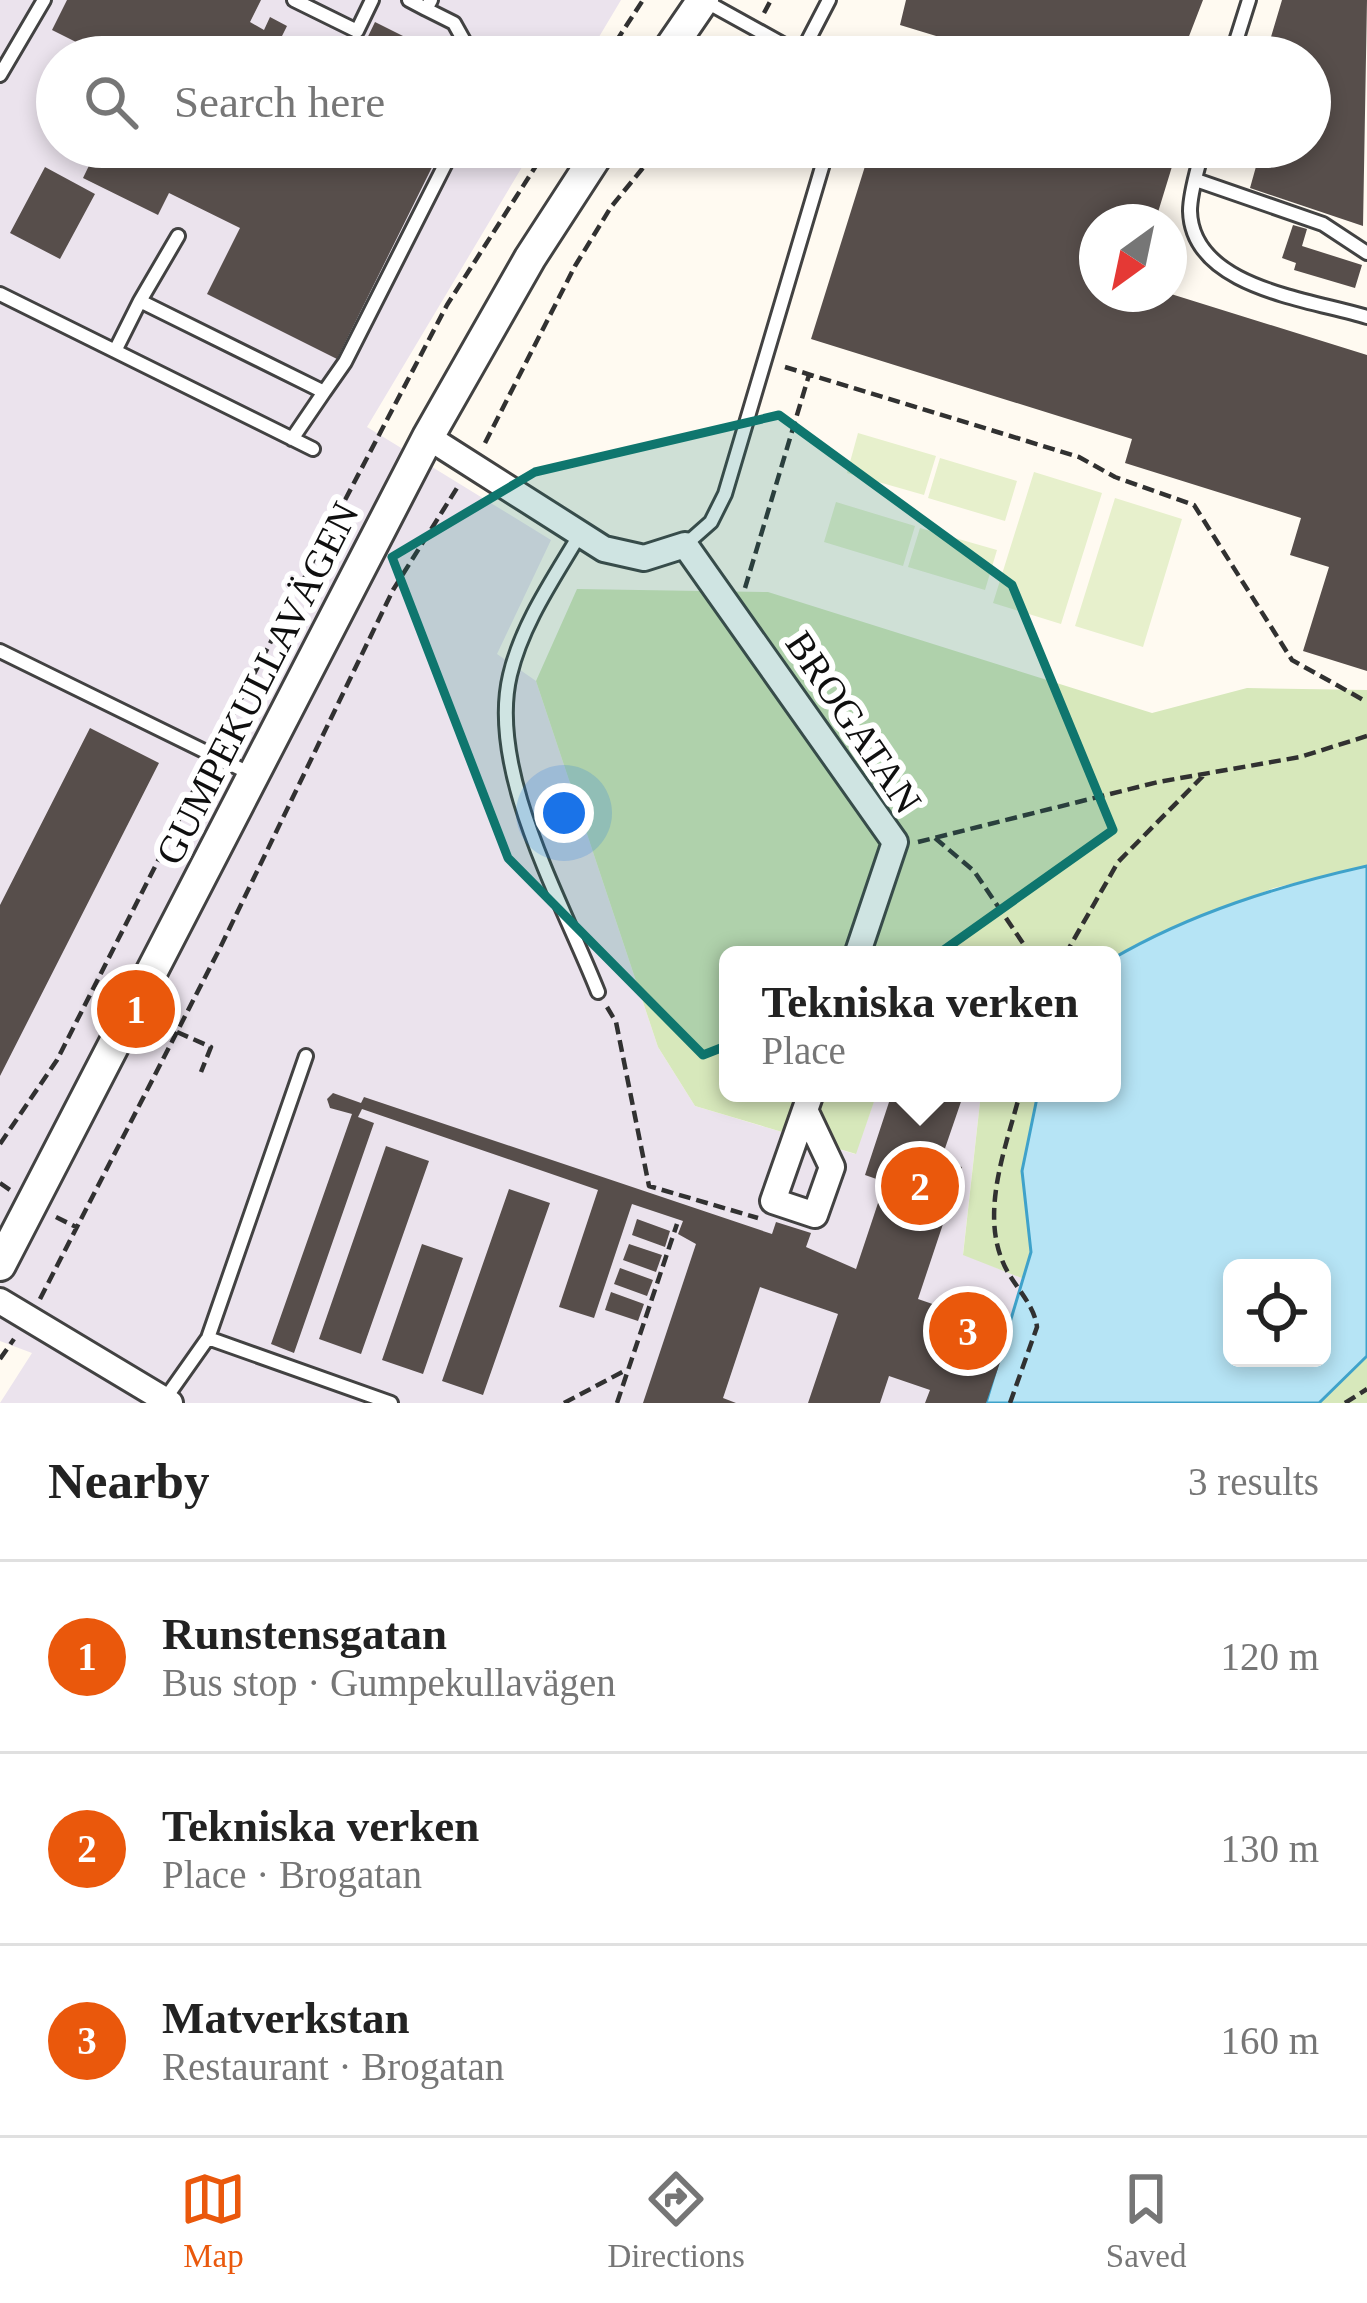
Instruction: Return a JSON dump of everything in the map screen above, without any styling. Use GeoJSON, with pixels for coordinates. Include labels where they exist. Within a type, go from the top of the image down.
{"type":"FeatureCollection","features":[{"type":"Feature","properties":{"kind":"street"},"geometry":{"type":"LineString","coordinates":[[678,36],[703,0]]}},
{"type":"Feature","properties":{"kind":"street","name":"GUMPEKULLAVÄGEN"},"geometry":{"type":"LineString","coordinates":[[0,1265],[428,437],[530,258],[588,168]]}},
{"type":"Feature","properties":{"kind":"street"},"geometry":{"type":"LineString","coordinates":[[428,437],[580,534],[624,556],[665,555],[685,545]]}},
{"type":"Feature","properties":{"kind":"street","name":"BROGATAN"},"geometry":{"type":"LineString","coordinates":[[685,545],[895,842],[860,946]]}},
{"type":"Feature","properties":{"kind":"street"},"geometry":{"type":"LineString","coordinates":[[808,1102],[773,1201],[814,1215],[832,1166],[808,1102]]}},
{"type":"Feature","properties":{"kind":"street"},"geometry":{"type":"LineString","coordinates":[[0,1301],[167,1402]]}},
{"type":"Feature","properties":{"kind":"lane"},"geometry":{"type":"LineString","coordinates":[[0,75],[44,0]]}},
{"type":"Feature","properties":{"kind":"lane"},"geometry":{"type":"LineString","coordinates":[[294,0],[357,31],[372,0]]}},
{"type":"Feature","properties":{"kind":"lane"},"geometry":{"type":"LineString","coordinates":[[409,0],[428,4],[454,23],[461,36]]}},
{"type":"Feature","properties":{"kind":"lane"},"geometry":{"type":"LineString","coordinates":[[703,0],[769,36]]}},
{"type":"Feature","properties":{"kind":"lane"},"geometry":{"type":"LineString","coordinates":[[813,36],[829,0]]}},
{"type":"Feature","properties":{"kind":"lane"},"geometry":{"type":"LineString","coordinates":[[1238,36],[1249,0]]}},
{"type":"Feature","properties":{"kind":"lane"},"geometry":{"type":"LineString","coordinates":[[292,439],[345,362],[443,168]]}},
{"type":"Feature","properties":{"kind":"lane"},"geometry":{"type":"LineString","coordinates":[[685,545],[718,509],[822,168]]}},
{"type":"Feature","properties":{"kind":"lane"},"geometry":{"type":"LineString","coordinates":[[1199,168],[1190,211],[1200,251],[1230,274],[1367,317]]}},
{"type":"Feature","properties":{"kind":"lane"},"geometry":{"type":"LineString","coordinates":[[1196,180],[1323,224],[1367,253]]}},
{"type":"Feature","properties":{"kind":"lane"},"geometry":{"type":"LineString","coordinates":[[115,351],[178,236]]}},
{"type":"Feature","properties":{"kind":"lane"},"geometry":{"type":"LineString","coordinates":[[0,295],[313,449]]}},
{"type":"Feature","properties":{"kind":"lane"},"geometry":{"type":"LineString","coordinates":[[140,301],[324,392]]}},
{"type":"Feature","properties":{"kind":"lane"},"geometry":{"type":"LineString","coordinates":[[580,534],[528,626],[510,676],[506,730],[515,783],[598,992]]}},
{"type":"Feature","properties":{"kind":"lane"},"geometry":{"type":"LineString","coordinates":[[0,651],[254,775]]}},
{"type":"Feature","properties":{"kind":"lane"},"geometry":{"type":"LineString","coordinates":[[167,1402],[208,1338],[306,1056]]}},
{"type":"Feature","properties":{"kind":"lane"},"geometry":{"type":"LineString","coordinates":[[208,1338],[391,1403]]}},
{"type":"Feature","properties":{"kind":"path"},"geometry":{"type":"LineString","coordinates":[[620,36],[643,0]]}},
{"type":"Feature","properties":{"kind":"path"},"geometry":{"type":"LineString","coordinates":[[0,1144],[57,1060],[425,345],[535,168]]}},
{"type":"Feature","properties":{"kind":"path"},"geometry":{"type":"LineString","coordinates":[[0,1359],[28,1319],[177,1032],[393,590],[472,466],[575,266],[610,207],[642,168]]}},
{"type":"Feature","properties":{"kind":"path"},"geometry":{"type":"LineString","coordinates":[[766,362],[1079,457],[1115,477],[1194,506],[1292,660],[1367,701]]}},
{"type":"Feature","properties":{"kind":"path"},"geometry":{"type":"LineString","coordinates":[[736,615],[808,375]]}},
{"type":"Feature","properties":{"kind":"path"},"geometry":{"type":"LineString","coordinates":[[895,842],[934,838],[1158,782],[1300,757],[1367,736]]}},
{"type":"Feature","properties":{"kind":"path"},"geometry":{"type":"LineString","coordinates":[[1070,946],[1118,862],[1203,776]]}},
{"type":"Feature","properties":{"kind":"path"},"geometry":{"type":"LineString","coordinates":[[934,838],[974,871],[1025,946]]}},
{"type":"Feature","properties":{"kind":"path"},"geometry":{"type":"LineString","coordinates":[[598,992],[616,1022],[650,1186],[755,1221],[773,1201]]}},
{"type":"Feature","properties":{"kind":"path"},"geometry":{"type":"LineString","coordinates":[[177,1032],[211,1047],[202,1072]]}},
{"type":"Feature","properties":{"kind":"path"},"geometry":{"type":"LineString","coordinates":[[1010,1403],[1037,1327],[1035,1314],[1001,1258],[995,1192],[1018,1102]]}},
{"type":"Feature","properties":{"kind":"path"},"geometry":{"type":"LineString","coordinates":[[617,1403],[677,1224]]}},
{"type":"Feature","properties":{"kind":"path"},"geometry":{"type":"LineString","coordinates":[[564,1403],[626,1370]]}},
{"type":"Feature","properties":{"kind":"path"},"geometry":{"type":"LineString","coordinates":[[1345,1403],[1367,1389]]}},
{"type":"Feature","properties":{"kind":"highlighted area"},"geometry":{"type":"Polygon","coordinates":[[[779,415],[1012,585],[1113,830],[910,974],[703,1055],[508,858],[392,557],[535,472],[779,415]]]}},
{"type":"Feature","properties":{"kind":"shaded area"},"geometry":{"type":"Polygon","coordinates":[[[0,0],[621,0],[600,36],[36,36],[36,168],[521,168],[367,427],[551,540],[497,654],[536,681],[658,1047],[695,1106],[855,1154],[874,1102],[980,1102],[963,1254],[1024,1279],[986,1403],[0,1403],[32,1353],[0,1341],[0,0]]]}},
{"type":"Feature","properties":{"kind":"green space"},"geometry":{"type":"Polygon","coordinates":[[[858,433],[936,456],[924,495],[847,473],[858,433]]]}},
{"type":"Feature","properties":{"kind":"green space"},"geometry":{"type":"Polygon","coordinates":[[[940,458],[1017,481],[1005,521],[928,498],[940,458]]]}},
{"type":"Feature","properties":{"kind":"green space"},"geometry":{"type":"Polygon","coordinates":[[[1034,472],[1102,493],[1061,624],[993,603],[1034,472]]]}},
{"type":"Feature","properties":{"kind":"green space"},"geometry":{"type":"Polygon","coordinates":[[[1115,498],[1182,519],[1143,647],[1075,626],[1115,498]]]}},
{"type":"Feature","properties":{"kind":"green space"},"geometry":{"type":"Polygon","coordinates":[[[836,502],[915,526],[903,566],[824,542],[836,502]]]}},
{"type":"Feature","properties":{"kind":"green space"},"geometry":{"type":"Polygon","coordinates":[[[920,528],[997,550],[985,590],[908,567],[920,528]]]}},
{"type":"Feature","properties":{"kind":"green space"},"geometry":{"type":"Polygon","coordinates":[[[577,589],[768,592],[1152,713],[1247,688],[1367,690],[1367,866],[1274,888],[1121,954],[1121,946],[719,946],[719,1102],[874,1102],[856,1154],[695,1106],[658,1047],[536,681],[577,589]]]}},
{"type":"Feature","properties":{"kind":"green space"},"geometry":{"type":"Polygon","coordinates":[[[980,1102],[1036,1102],[1022,1171],[1033,1243],[1024,1279],[963,1255],[980,1102]]]}},
{"type":"Feature","properties":{"kind":"green space"},"geometry":{"type":"Polygon","coordinates":[[[1367,1356],[1367,1403],[1319,1403],[1367,1356]]]}},
{"type":"Feature","properties":{"kind":"water"},"geometry":{"type":"Polygon","coordinates":[[[1367,866],[1367,1356],[1319,1403],[986,1403],[1031,1252],[1022,1171],[1036,1102],[1121,1102],[1121,954],[1204,915],[1268,892],[1367,866]]]}},
{"type":"Feature","properties":{"kind":"building"},"geometry":{"type":"Polygon","coordinates":[[[67,0],[261,0],[250,22],[264,30],[270,17],[287,26],[282,36],[64,36],[52,30],[67,0]]]}},
{"type":"Feature","properties":{"kind":"building"},"geometry":{"type":"Polygon","coordinates":[[[906,0],[1203,0],[1189,36],[936,36],[900,25],[906,0]]]}},
{"type":"Feature","properties":{"kind":"building"},"geometry":{"type":"Polygon","coordinates":[[[1282,0],[1367,0],[1363,226],[1250,188],[1256,168],[1331,168],[1331,36],[1271,36],[1282,0]]]}},
{"type":"Feature","properties":{"kind":"building"},"geometry":{"type":"Polygon","coordinates":[[[375,22],[403,36],[368,36],[375,22]]]}},
{"type":"Feature","properties":{"kind":"building"},"geometry":{"type":"Polygon","coordinates":[[[44,168],[95,194],[60,259],[10,233],[44,168]]]}},
{"type":"Feature","properties":{"kind":"building"},"geometry":{"type":"Polygon","coordinates":[[[88,168],[432,168],[337,359],[207,294],[240,228],[169,193],[158,215],[83,178],[88,168]]]}},
{"type":"Feature","properties":{"kind":"building"},"geometry":{"type":"Polygon","coordinates":[[[864,168],[1172,168],[1161,204],[1079,204],[1079,312],[1187,312],[1187,299],[1367,355],[1367,671],[1303,651],[1329,567],[1290,555],[1301,518],[1125,463],[1132,439],[811,339],[864,168]]]}},
{"type":"Feature","properties":{"kind":"building"},"geometry":{"type":"Polygon","coordinates":[[[1293,225],[1307,229],[1302,246],[1362,265],[1355,288],[1294,270],[1296,263],[1282,258],[1293,225]]]}},
{"type":"Feature","properties":{"kind":"building"},"geometry":{"type":"Polygon","coordinates":[[[90,728],[159,763],[0,1076],[0,905],[90,728]]]}},
{"type":"Feature","properties":{"kind":"building"},"geometry":{"type":"Polygon","coordinates":[[[333,1093],[361,1103],[364,1097],[772,1234],[776,1222],[811,1233],[806,1247],[856,1269],[885,1182],[865,1175],[889,1102],[961,1102],[941,1160],[962,1167],[918,1299],[982,1321],[976,1338],[1005,1348],[986,1403],[925,1403],[930,1390],[889,1376],[880,1403],[808,1403],[838,1314],[760,1287],[723,1398],[736,1403],[643,1403],[696,1244],[678,1234],[683,1221],[632,1204],[594,1318],[559,1307],[598,1190],[362,1109],[358,1117],[374,1123],[294,1353],[271,1344],[352,1114],[330,1108],[327,1099],[333,1093]]]}},
{"type":"Feature","properties":{"kind":"building"},"geometry":{"type":"Polygon","coordinates":[[[386,1146],[429,1161],[361,1354],[319,1339],[386,1146]]]}},
{"type":"Feature","properties":{"kind":"building"},"geometry":{"type":"Polygon","coordinates":[[[509,1189],[550,1203],[483,1395],[442,1381],[509,1189]]]}},
{"type":"Feature","properties":{"kind":"building"},"geometry":{"type":"Polygon","coordinates":[[[637,1219],[670,1231],[665,1247],[632,1235],[637,1219]]]}},
{"type":"Feature","properties":{"kind":"building"},"geometry":{"type":"Polygon","coordinates":[[[422,1244],[463,1258],[423,1374],[382,1360],[422,1244]]]}},
{"type":"Feature","properties":{"kind":"building"},"geometry":{"type":"Polygon","coordinates":[[[629,1244],[662,1255],[656,1272],[623,1260],[629,1244]]]}},
{"type":"Feature","properties":{"kind":"building"},"geometry":{"type":"Polygon","coordinates":[[[620,1268],[653,1280],[647,1296],[614,1284],[620,1268]]]}},
{"type":"Feature","properties":{"kind":"building"},"geometry":{"type":"Polygon","coordinates":[[[611,1292],[644,1304],[638,1321],[605,1310],[611,1292]]]}},
{"type":"Feature","properties":{"kind":"place","name":"Runstensgatan"},"geometry":{"type":"Point","coordinates":[136,1009]}},
{"type":"Feature","properties":{"kind":"place","name":"Tekniska verken"},"geometry":{"type":"Point","coordinates":[920,1186]}},
{"type":"Feature","properties":{"kind":"place","name":"Matverkstan"},"geometry":{"type":"Point","coordinates":[968,1331]}}]}
